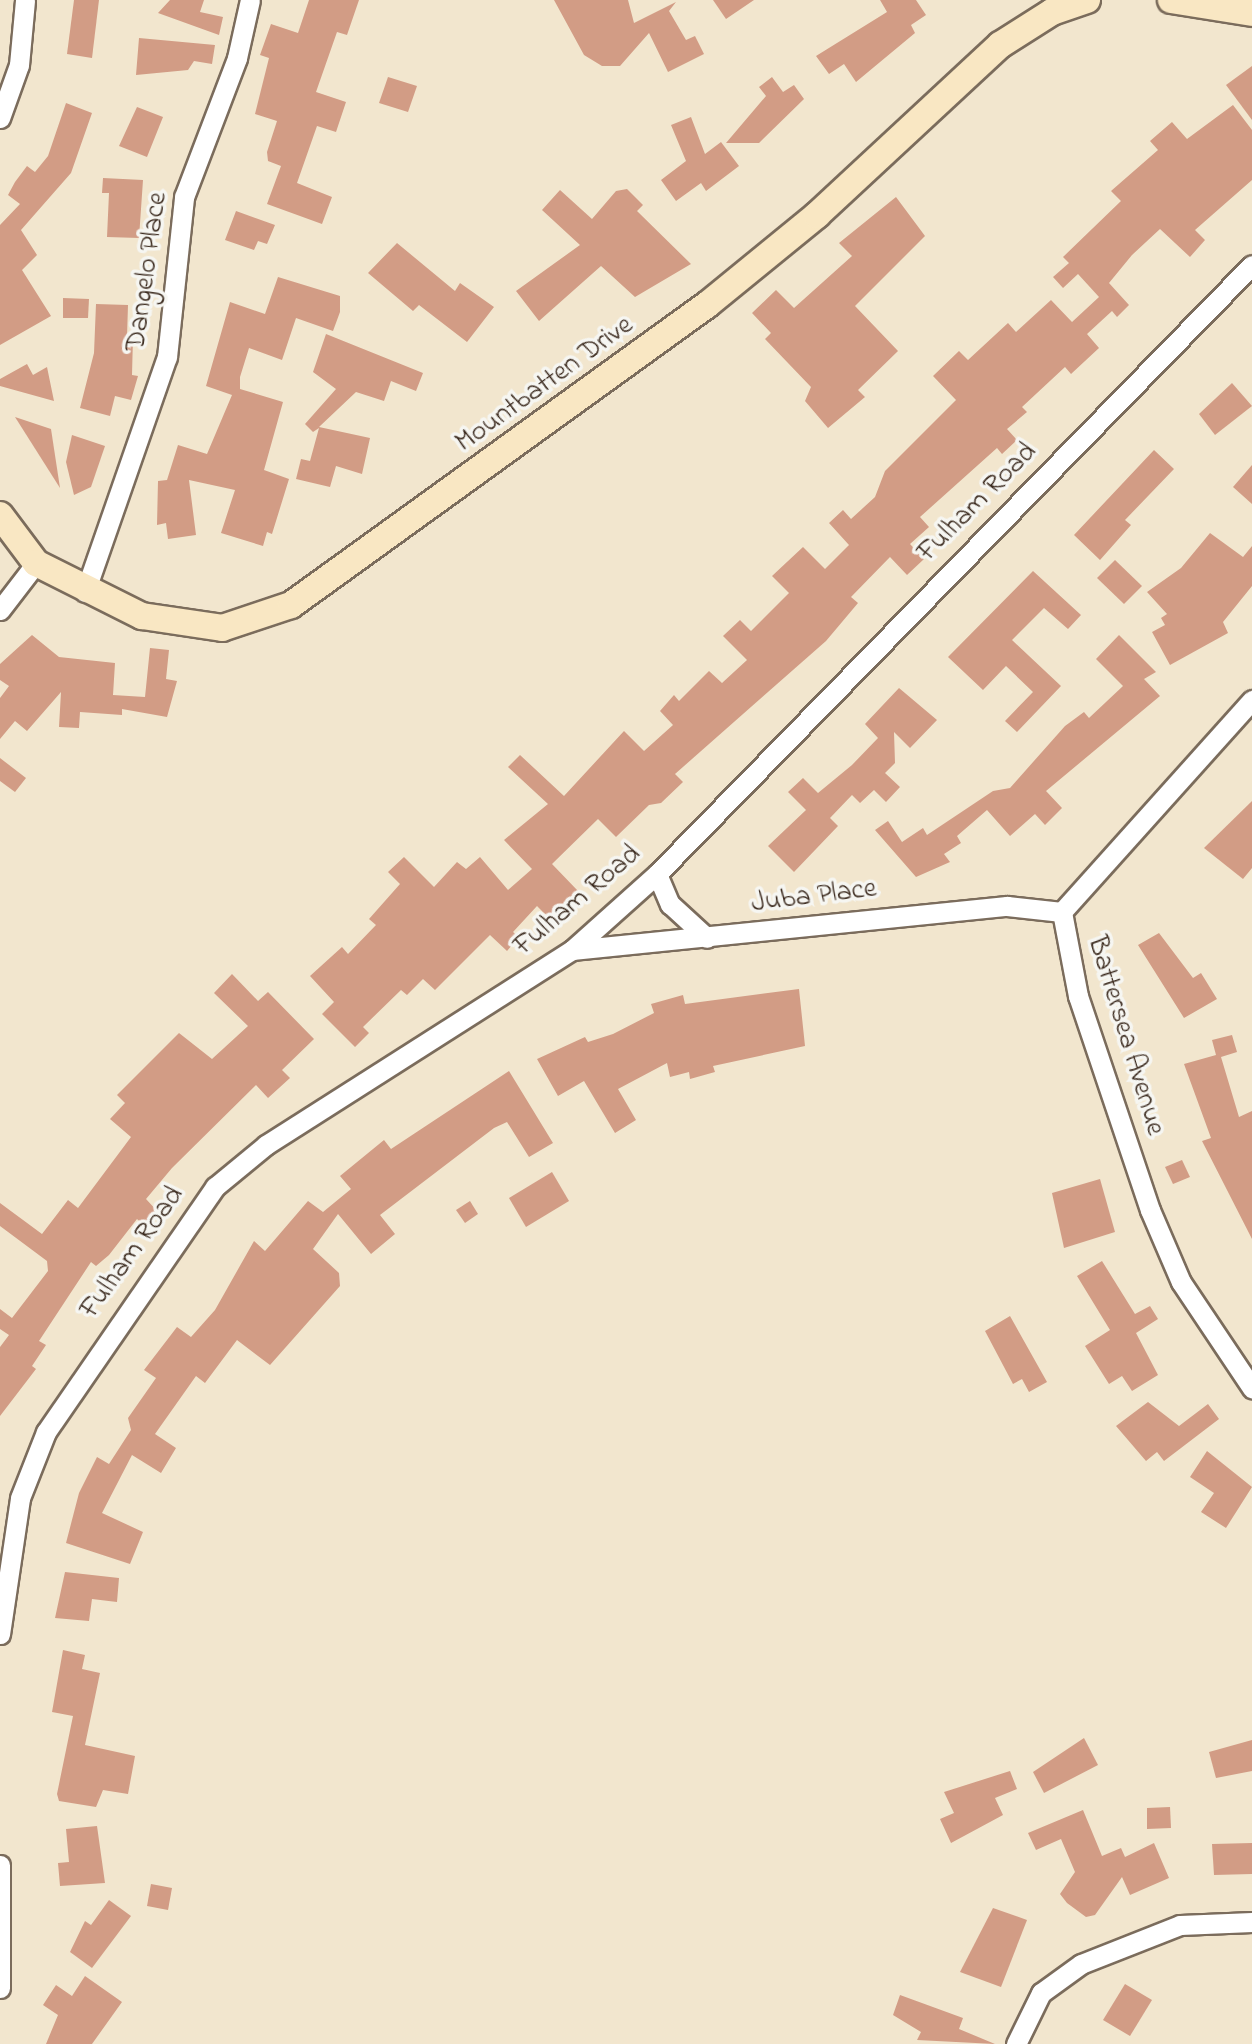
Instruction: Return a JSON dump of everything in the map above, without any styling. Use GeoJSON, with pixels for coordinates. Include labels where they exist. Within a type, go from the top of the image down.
{"type":"FeatureCollection","features":[{"type":"Feature","properties":{"kind":"main road","name":"Mountbatten Drive"},"geometry":{"type":"LineString","coordinates":[[0,514],[36,563],[85,592],[142,616],[222,628],[268,616],[313,593],[708,304],[817,215],[1000,45],[1052,12],[1087,0]]}},
{"type":"Feature","properties":{"kind":"main road"},"geometry":{"type":"LineString","coordinates":[[1171,0],[1252,13]]}},
{"type":"Feature","properties":{"kind":"street"},"geometry":{"type":"LineString","coordinates":[[0,118],[19,65],[25,0]]}},
{"type":"Feature","properties":{"kind":"street","name":"Dangelo Place"},"geometry":{"type":"LineString","coordinates":[[85,592],[167,357],[184,197],[237,58],[250,0]]}},
{"type":"Feature","properties":{"kind":"street","name":"Fulham Road"},"geometry":{"type":"LineString","coordinates":[[0,1634],[20,1498],[46,1432],[215,1187],[267,1145],[572,950],[657,874],[1252,265]]}},
{"type":"Feature","properties":{"kind":"street"},"geometry":{"type":"LineString","coordinates":[[0,610],[36,563]]}},
{"type":"Feature","properties":{"kind":"street","name":"Battersea Avenue"},"geometry":{"type":"LineString","coordinates":[[1252,700],[1062,912],[1077,996],[1150,1210],[1181,1282],[1252,1388]]}},
{"type":"Feature","properties":{"kind":"street"},"geometry":{"type":"LineString","coordinates":[[657,874],[670,904],[707,938]]}},
{"type":"Feature","properties":{"kind":"street","name":"Juba Place"},"geometry":{"type":"LineString","coordinates":[[572,950],[1007,906],[1062,912]]}},
{"type":"Feature","properties":{"kind":"street"},"geometry":{"type":"LineString","coordinates":[[0,1865],[0,1988]]}},
{"type":"Feature","properties":{"kind":"street"},"geometry":{"type":"LineString","coordinates":[[1016,2044],[1041,1993],[1081,1965],[1180,1925],[1252,1923]]}},
{"type":"Feature","properties":{"kind":"building"},"geometry":{"type":"Polygon","coordinates":[[[74,0],[99,0],[92,58],[67,54],[74,0]]]}},
{"type":"Feature","properties":{"kind":"building"},"geometry":{"type":"Polygon","coordinates":[[[170,0],[204,0],[200,12],[223,17],[219,35],[158,13],[170,0]]]}},
{"type":"Feature","properties":{"kind":"building"},"geometry":{"type":"Polygon","coordinates":[[[309,0],[359,0],[347,35],[337,32],[316,92],[346,102],[336,132],[317,126],[297,183],[332,197],[322,224],[267,204],[281,166],[268,161],[267,152],[277,121],[255,114],[269,58],[260,55],[271,24],[298,33],[309,0]]]}},
{"type":"Feature","properties":{"kind":"building"},"geometry":{"type":"Polygon","coordinates":[[[554,0],[628,0],[634,23],[676,2],[669,11],[686,40],[695,36],[704,54],[668,72],[649,33],[620,66],[602,66],[584,55],[554,0]]]}},
{"type":"Feature","properties":{"kind":"building"},"geometry":{"type":"Polygon","coordinates":[[[713,0],[754,0],[726,19],[713,0]]]}},
{"type":"Feature","properties":{"kind":"building"},"geometry":{"type":"Polygon","coordinates":[[[880,0],[916,0],[926,15],[911,25],[915,33],[856,82],[844,64],[829,74],[816,56],[887,12],[880,0]]]}},
{"type":"Feature","properties":{"kind":"building"},"geometry":{"type":"Polygon","coordinates":[[[139,38],[215,45],[212,64],[194,61],[188,70],[136,75],[139,38]]]}},
{"type":"Feature","properties":{"kind":"building"},"geometry":{"type":"Polygon","coordinates":[[[1252,66],[1252,120],[1226,85],[1252,66]]]}},
{"type":"Feature","properties":{"kind":"building"},"geometry":{"type":"Polygon","coordinates":[[[388,77],[417,86],[408,112],[379,103],[388,77]]]}},
{"type":"Feature","properties":{"kind":"building"},"geometry":{"type":"Polygon","coordinates":[[[772,77],[783,92],[794,85],[804,99],[759,143],[726,143],[766,96],[759,87],[772,77]]]}},
{"type":"Feature","properties":{"kind":"building"},"geometry":{"type":"Polygon","coordinates":[[[66,103],[92,113],[71,173],[21,230],[37,255],[22,270],[51,316],[0,345],[0,225],[20,204],[8,195],[27,166],[35,172],[48,156],[66,103]]]}},
{"type":"Feature","properties":{"kind":"building"},"geometry":{"type":"Polygon","coordinates":[[[1233,105],[1252,130],[1252,180],[1195,230],[1205,240],[1190,257],[1160,229],[1132,255],[1109,283],[1129,305],[1117,317],[1112,311],[1087,334],[1099,348],[1071,374],[1065,367],[1022,407],[1027,412],[1007,429],[1017,440],[1002,454],[997,448],[920,517],[929,527],[910,544],[924,559],[907,575],[890,557],[851,597],[858,603],[826,641],[675,774],[683,782],[661,803],[649,805],[616,837],[598,819],[552,864],[578,891],[550,919],[537,906],[513,932],[519,937],[507,951],[490,935],[435,990],[423,979],[407,995],[401,990],[363,1027],[369,1033],[355,1047],[322,1014],[334,1002],[310,976],[342,947],[348,954],[376,925],[369,919],[400,884],[388,872],[404,857],[434,887],[457,862],[466,869],[480,857],[508,890],[532,869],[504,840],[548,804],[508,767],[520,755],[564,796],[624,731],[644,751],[673,725],[660,711],[674,695],[679,701],[709,671],[722,683],[747,660],[723,636],[740,620],[751,631],[789,593],[772,576],[803,547],[825,569],[849,545],[829,523],[843,510],[851,519],[875,497],[885,471],[956,400],[933,376],[959,351],[968,360],[1008,323],[1016,332],[1051,300],[1072,322],[1099,297],[1078,274],[1063,288],[1053,277],[1069,263],[1063,257],[1121,201],[1111,191],[1158,150],[1150,141],[1172,122],[1187,139],[1233,105]]]}},
{"type":"Feature","properties":{"kind":"building"},"geometry":{"type":"Polygon","coordinates":[[[137,107],[163,117],[147,157],[119,146],[137,107]]]}},
{"type":"Feature","properties":{"kind":"building"},"geometry":{"type":"Polygon","coordinates":[[[691,117],[705,154],[721,142],[739,166],[706,191],[701,183],[676,201],[661,180],[686,161],[671,125],[691,117]]]}},
{"type":"Feature","properties":{"kind":"building"},"geometry":{"type":"Polygon","coordinates":[[[103,178],[143,180],[139,238],[107,237],[109,193],[102,193],[103,178]]]}},
{"type":"Feature","properties":{"kind":"building"},"geometry":{"type":"Polygon","coordinates":[[[627,189],[643,205],[637,211],[691,264],[635,297],[601,266],[539,321],[516,291],[580,245],[542,210],[560,190],[592,219],[616,191],[627,189]]]}},
{"type":"Feature","properties":{"kind":"building"},"geometry":{"type":"Polygon","coordinates":[[[896,197],[925,236],[855,306],[898,351],[858,390],[865,397],[828,428],[805,401],[811,387],[765,339],[771,333],[752,313],[776,290],[794,308],[852,256],[839,243],[896,197]]]}},
{"type":"Feature","properties":{"kind":"building"},"geometry":{"type":"Polygon","coordinates":[[[236,211],[275,225],[267,244],[258,241],[254,250],[225,240],[236,211]]]}},
{"type":"Feature","properties":{"kind":"building"},"geometry":{"type":"Polygon","coordinates":[[[397,243],[455,291],[460,283],[494,307],[467,342],[419,305],[413,311],[368,273],[397,243]]]}},
{"type":"Feature","properties":{"kind":"building"},"geometry":{"type":"Polygon","coordinates":[[[278,277],[340,296],[340,312],[333,331],[296,318],[282,360],[249,348],[240,377],[240,389],[283,402],[264,470],[289,479],[272,534],[267,532],[263,546],[221,533],[235,490],[189,480],[196,535],[168,539],[166,523],[157,525],[158,481],[167,480],[178,445],[207,454],[232,395],[206,386],[230,302],[265,314],[278,277]]]}},
{"type":"Feature","properties":{"kind":"building"},"geometry":{"type":"Polygon","coordinates":[[[63,298],[89,299],[88,318],[63,318],[63,298]]]}},
{"type":"Feature","properties":{"kind":"building"},"geometry":{"type":"Polygon","coordinates":[[[96,304],[128,305],[127,337],[133,337],[132,375],[138,376],[131,400],[115,396],[110,416],[80,408],[94,353],[96,304]]]}},
{"type":"Feature","properties":{"kind":"building"},"geometry":{"type":"Polygon","coordinates":[[[326,334],[423,373],[416,391],[391,381],[384,401],[356,392],[319,427],[370,438],[362,474],[336,466],[330,487],[296,479],[301,459],[310,461],[319,428],[313,432],[305,424],[336,389],[313,372],[326,334]]]}},
{"type":"Feature","properties":{"kind":"building"},"geometry":{"type":"Polygon","coordinates":[[[27,364],[33,375],[47,367],[54,401],[0,386],[0,379],[27,364]]]}},
{"type":"Feature","properties":{"kind":"building"},"geometry":{"type":"Polygon","coordinates":[[[1232,383],[1252,406],[1215,435],[1199,414],[1232,383]]]}},
{"type":"Feature","properties":{"kind":"building"},"geometry":{"type":"Polygon","coordinates":[[[15,417],[51,429],[60,488],[15,417]]]}},
{"type":"Feature","properties":{"kind":"building"},"geometry":{"type":"Polygon","coordinates":[[[72,435],[105,446],[91,487],[74,495],[66,462],[72,435]]]}},
{"type":"Feature","properties":{"kind":"building"},"geometry":{"type":"Polygon","coordinates":[[[1154,450],[1174,469],[1125,520],[1131,525],[1100,560],[1074,535],[1154,450]]]}},
{"type":"Feature","properties":{"kind":"building"},"geometry":{"type":"Polygon","coordinates":[[[1252,465],[1252,504],[1233,487],[1252,465]]]}},
{"type":"Feature","properties":{"kind":"building"},"geometry":{"type":"Polygon","coordinates":[[[1210,533],[1243,557],[1252,546],[1252,586],[1223,622],[1228,633],[1170,665],[1152,632],[1165,625],[1161,618],[1167,614],[1147,592],[1181,568],[1210,533]]]}},
{"type":"Feature","properties":{"kind":"building"},"geometry":{"type":"Polygon","coordinates":[[[1115,560],[1142,586],[1124,604],[1097,578],[1115,560]]]}},
{"type":"Feature","properties":{"kind":"building"},"geometry":{"type":"Polygon","coordinates":[[[1033,571],[1081,615],[1068,629],[1044,608],[1012,640],[1061,686],[1017,732],[1005,721],[1033,692],[1006,666],[983,690],[948,657],[1033,571]]]}},
{"type":"Feature","properties":{"kind":"building"},"geometry":{"type":"Polygon","coordinates":[[[32,635],[59,657],[115,663],[113,695],[145,697],[150,648],[169,650],[166,679],[177,681],[167,717],[122,709],[122,715],[80,712],[79,728],[59,727],[61,692],[27,731],[15,721],[0,739],[0,698],[9,686],[0,680],[0,664],[32,635]]]}},
{"type":"Feature","properties":{"kind":"building"},"geometry":{"type":"Polygon","coordinates":[[[1119,635],[1156,672],[1144,679],[1160,696],[1046,791],[1062,808],[1045,825],[1035,814],[1010,836],[987,810],[957,836],[961,843],[944,854],[950,862],[916,877],[875,830],[888,821],[902,842],[923,828],[927,835],[993,791],[1010,788],[1065,726],[1084,712],[1089,718],[1123,686],[1096,659],[1119,635]]]}},
{"type":"Feature","properties":{"kind":"building"},"geometry":{"type":"Polygon","coordinates":[[[899,688],[937,720],[910,748],[894,732],[895,763],[885,773],[900,787],[886,802],[874,790],[860,803],[852,795],[830,818],[838,826],[794,872],[768,846],[806,810],[788,792],[803,778],[818,793],[852,765],[878,738],[865,724],[899,688]]]}},
{"type":"Feature","properties":{"kind":"building"},"geometry":{"type":"Polygon","coordinates":[[[0,758],[26,778],[15,792],[0,781],[0,758]]]}},
{"type":"Feature","properties":{"kind":"building"},"geometry":{"type":"Polygon","coordinates":[[[1252,801],[1252,868],[1243,879],[1204,848],[1252,801]]]}},
{"type":"Feature","properties":{"kind":"building"},"geometry":{"type":"Polygon","coordinates":[[[1159,933],[1193,978],[1201,973],[1217,999],[1184,1018],[1138,945],[1159,933]]]}},
{"type":"Feature","properties":{"kind":"building"},"geometry":{"type":"Polygon","coordinates":[[[232,974],[258,1001],[268,992],[314,1039],[282,1070],[290,1078],[268,1098],[256,1085],[172,1168],[146,1199],[158,1212],[145,1226],[137,1219],[109,1255],[96,1266],[91,1262],[39,1341],[46,1345],[32,1366],[36,1369],[0,1416],[0,1347],[9,1335],[0,1329],[0,1309],[12,1318],[48,1271],[47,1261],[0,1226],[0,1203],[42,1234],[68,1200],[78,1208],[131,1137],[110,1119],[125,1103],[117,1095],[179,1033],[212,1059],[248,1026],[214,993],[232,974]]]}},
{"type":"Feature","properties":{"kind":"building"},"geometry":{"type":"Polygon","coordinates":[[[799,989],[805,1046],[713,1066],[715,1072],[690,1079],[689,1072],[670,1077],[667,1063],[618,1089],[636,1120],[615,1133],[584,1081],[558,1096],[537,1059],[585,1037],[588,1042],[613,1034],[654,1013],[651,1004],[683,995],[685,1004],[799,989]]]}},
{"type":"Feature","properties":{"kind":"building"},"geometry":{"type":"Polygon","coordinates":[[[1232,1035],[1237,1052],[1221,1057],[1239,1117],[1252,1111],[1252,1239],[1202,1141],[1211,1138],[1184,1064],[1216,1055],[1212,1040],[1232,1035]]]}},
{"type":"Feature","properties":{"kind":"building"},"geometry":{"type":"Polygon","coordinates":[[[509,1071],[553,1143],[529,1157],[507,1122],[494,1128],[380,1215],[395,1234],[371,1254],[338,1214],[313,1249],[339,1273],[340,1286],[270,1365],[237,1340],[205,1383],[196,1376],[155,1434],[176,1448],[161,1473],[132,1455],[102,1513],[143,1532],[130,1564],[66,1543],[79,1493],[97,1457],[109,1464],[131,1430],[128,1418],[156,1378],[144,1370],[177,1327],[191,1337],[215,1310],[254,1241],[265,1251],[308,1201],[323,1212],[351,1189],[340,1176],[384,1140],[391,1149],[509,1071]]]}},
{"type":"Feature","properties":{"kind":"building"},"geometry":{"type":"Polygon","coordinates":[[[1182,1160],[1190,1177],[1173,1184],[1165,1167],[1182,1160]]]}},
{"type":"Feature","properties":{"kind":"building"},"geometry":{"type":"Polygon","coordinates":[[[552,1172],[569,1201],[526,1227],[509,1198],[552,1172]]]}},
{"type":"Feature","properties":{"kind":"building"},"geometry":{"type":"Polygon","coordinates":[[[1100,1179],[1115,1232],[1064,1248],[1052,1193],[1100,1179]]]}},
{"type":"Feature","properties":{"kind":"building"},"geometry":{"type":"Polygon","coordinates":[[[470,1201],[478,1214],[465,1223],[456,1210],[470,1201]]]}},
{"type":"Feature","properties":{"kind":"building"},"geometry":{"type":"Polygon","coordinates":[[[1102,1261],[1135,1314],[1150,1306],[1158,1319],[1136,1333],[1158,1375],[1132,1391],[1122,1376],[1109,1384],[1085,1346],[1110,1330],[1077,1276],[1102,1261]]]}},
{"type":"Feature","properties":{"kind":"building"},"geometry":{"type":"Polygon","coordinates":[[[1010,1316],[1047,1382],[1029,1392],[1022,1379],[1013,1384],[985,1331],[1010,1316]]]}},
{"type":"Feature","properties":{"kind":"building"},"geometry":{"type":"Polygon","coordinates":[[[1148,1402],[1179,1426],[1208,1404],[1219,1419],[1164,1461],[1157,1452],[1146,1461],[1116,1426],[1148,1402]]]}},
{"type":"Feature","properties":{"kind":"building"},"geometry":{"type":"Polygon","coordinates":[[[1207,1451],[1252,1487],[1226,1528],[1201,1512],[1214,1493],[1190,1477],[1207,1451]]]}},
{"type":"Feature","properties":{"kind":"building"},"geometry":{"type":"Polygon","coordinates":[[[65,1572],[119,1578],[117,1602],[92,1599],[89,1621],[55,1618],[65,1572]]]}},
{"type":"Feature","properties":{"kind":"building"},"geometry":{"type":"Polygon","coordinates":[[[63,1650],[85,1655],[82,1669],[100,1673],[85,1745],[135,1756],[128,1794],[103,1790],[96,1807],[59,1801],[57,1794],[73,1716],[52,1712],[63,1650]]]}},
{"type":"Feature","properties":{"kind":"building"},"geometry":{"type":"Polygon","coordinates":[[[1084,1738],[1098,1765],[1044,1793],[1033,1772],[1084,1738]]]}},
{"type":"Feature","properties":{"kind":"building"},"geometry":{"type":"Polygon","coordinates":[[[1252,1740],[1252,1771],[1216,1778],[1209,1752],[1252,1740]]]}},
{"type":"Feature","properties":{"kind":"building"},"geometry":{"type":"Polygon","coordinates":[[[1010,1771],[1017,1789],[995,1798],[1003,1815],[951,1843],[940,1819],[954,1813],[944,1792],[1010,1771]]]}},
{"type":"Feature","properties":{"kind":"building"},"geometry":{"type":"Polygon","coordinates":[[[1170,1807],[1171,1828],[1147,1829],[1147,1808],[1170,1807]]]}},
{"type":"Feature","properties":{"kind":"building"},"geometry":{"type":"Polygon","coordinates":[[[1083,1810],[1102,1856],[1121,1848],[1125,1857],[1154,1843],[1169,1878],[1130,1895],[1122,1877],[1095,1915],[1086,1917],[1067,1903],[1060,1894],[1075,1872],[1061,1839],[1036,1850],[1028,1833],[1083,1810]]]}},
{"type":"Feature","properties":{"kind":"building"},"geometry":{"type":"Polygon","coordinates":[[[97,1826],[105,1883],[60,1886],[58,1863],[69,1862],[66,1829],[97,1826]]]}},
{"type":"Feature","properties":{"kind":"building"},"geometry":{"type":"Polygon","coordinates":[[[1252,1843],[1252,1874],[1214,1875],[1212,1844],[1252,1843]]]}},
{"type":"Feature","properties":{"kind":"building"},"geometry":{"type":"Polygon","coordinates":[[[151,1884],[172,1888],[168,1910],[147,1906],[151,1884]]]}},
{"type":"Feature","properties":{"kind":"building"},"geometry":{"type":"Polygon","coordinates":[[[109,1900],[131,1916],[92,1968],[70,1952],[85,1921],[91,1925],[109,1900]]]}},
{"type":"Feature","properties":{"kind":"building"},"geometry":{"type":"Polygon","coordinates":[[[993,1908],[1027,1920],[1001,1987],[960,1972],[993,1908]]]}},
{"type":"Feature","properties":{"kind":"building"},"geometry":{"type":"Polygon","coordinates":[[[85,1976],[122,2002],[92,2044],[46,2044],[58,2015],[43,2005],[56,1985],[72,1996],[85,1976]]]}},
{"type":"Feature","properties":{"kind":"building"},"geometry":{"type":"Polygon","coordinates":[[[1125,1984],[1152,2000],[1130,2036],[1103,2020],[1125,1984]]]}},
{"type":"Feature","properties":{"kind":"building"},"geometry":{"type":"Polygon","coordinates":[[[900,1995],[963,2018],[959,2029],[995,2044],[917,2040],[921,2032],[893,2015],[900,1995]]]}}]}
